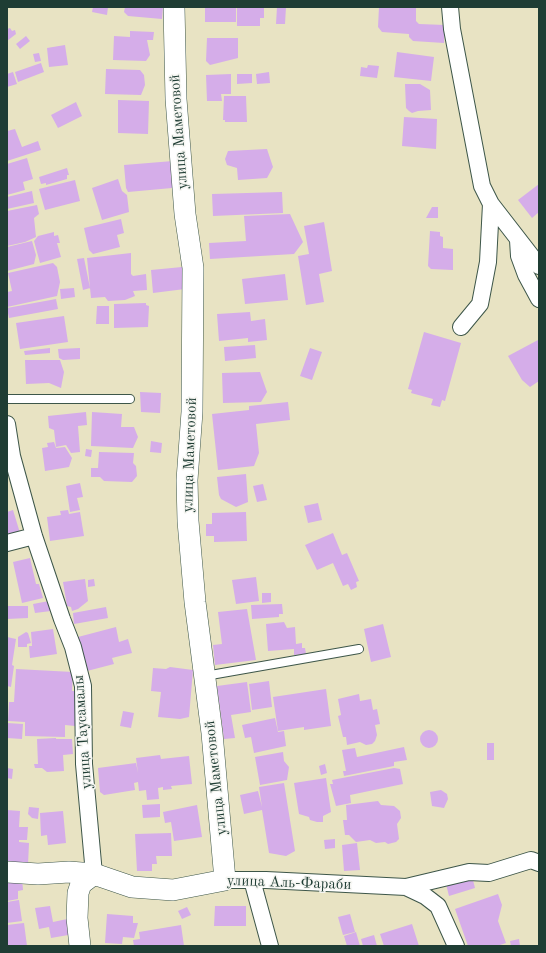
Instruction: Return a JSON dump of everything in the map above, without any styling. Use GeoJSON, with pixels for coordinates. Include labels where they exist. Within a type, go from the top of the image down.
{"type":"FeatureCollection","features":[{"type":"Feature","properties":{"kind":"street","name":"улица Маметовой"},"geometry":{"type":"LineString","coordinates":[[174,7],[178,131],[185,214],[193,268],[192,412],[187,480],[188,521],[204,676],[212,733],[226,880]]}},
{"type":"Feature","properties":{"kind":"street"},"geometry":{"type":"LineString","coordinates":[[450,7],[452,29],[482,186],[491,204],[539,266]]}},
{"type":"Feature","properties":{"kind":"street"},"geometry":{"type":"LineString","coordinates":[[461,327],[480,304],[488,262],[491,204]]}},
{"type":"Feature","properties":{"kind":"street"},"geometry":{"type":"LineString","coordinates":[[518,238],[519,256],[526,275],[539,299]]}},
{"type":"Feature","properties":{"kind":"street","name":"улица Таусамалы"},"geometry":{"type":"LineString","coordinates":[[7,424],[12,456],[34,536],[73,647],[83,686],[84,764],[94,874]]}},
{"type":"Feature","properties":{"kind":"street"},"geometry":{"type":"LineString","coordinates":[[7,543],[34,536]]}},
{"type":"Feature","properties":{"kind":"street"},"geometry":{"type":"LineString","coordinates":[[406,887],[469,872],[489,873],[532,860],[539,863]]}},
{"type":"Feature","properties":{"kind":"street","name":"улица Аль-Фараби"},"geometry":{"type":"LineString","coordinates":[[7,872],[38,874],[69,872],[94,874],[132,887],[173,890],[226,880],[406,887]]}},
{"type":"Feature","properties":{"kind":"street"},"geometry":{"type":"LineString","coordinates":[[80,946],[77,918],[78,893],[80,884],[94,874]]}},
{"type":"Feature","properties":{"kind":"street"},"geometry":{"type":"LineString","coordinates":[[252,880],[270,946]]}},
{"type":"Feature","properties":{"kind":"street"},"geometry":{"type":"LineString","coordinates":[[406,887],[425,896],[438,906],[456,946]]}},
{"type":"Feature","properties":{"kind":"lane"},"geometry":{"type":"LineString","coordinates":[[7,399],[130,399]]}},
{"type":"Feature","properties":{"kind":"lane"},"geometry":{"type":"LineString","coordinates":[[204,676],[359,649]]}},
{"type":"Feature","properties":{"kind":"building"},"geometry":{"type":"Polygon","coordinates":[[[93,7],[108,7],[107,15],[92,12],[93,7]]]}},
{"type":"Feature","properties":{"kind":"building"},"geometry":{"type":"Polygon","coordinates":[[[125,7],[163,7],[162,19],[128,16],[124,12],[125,7]]]}},
{"type":"Feature","properties":{"kind":"building"},"geometry":{"type":"Polygon","coordinates":[[[205,7],[236,7],[236,22],[205,22],[205,7]]]}},
{"type":"Feature","properties":{"kind":"building"},"geometry":{"type":"Polygon","coordinates":[[[237,7],[264,7],[264,18],[260,18],[260,26],[237,26],[237,7]]]}},
{"type":"Feature","properties":{"kind":"building"},"geometry":{"type":"Polygon","coordinates":[[[277,7],[286,7],[285,24],[276,24],[277,7]]]}},
{"type":"Feature","properties":{"kind":"building"},"geometry":{"type":"Polygon","coordinates":[[[379,7],[416,7],[416,21],[419,24],[445,25],[444,43],[413,41],[409,37],[409,34],[382,32],[378,27],[379,7]]]}},
{"type":"Feature","properties":{"kind":"building"},"geometry":{"type":"Polygon","coordinates":[[[10,28],[12,31],[15,30],[16,34],[7,41],[7,29],[10,28]]]}},
{"type":"Feature","properties":{"kind":"building"},"geometry":{"type":"Polygon","coordinates":[[[130,31],[154,32],[153,40],[147,40],[150,55],[146,61],[113,60],[114,36],[130,37],[130,31]]]}},
{"type":"Feature","properties":{"kind":"building"},"geometry":{"type":"Polygon","coordinates":[[[26,36],[30,41],[20,49],[16,44],[26,36]]]}},
{"type":"Feature","properties":{"kind":"building"},"geometry":{"type":"Polygon","coordinates":[[[207,38],[238,38],[238,58],[210,65],[206,61],[207,38]]]}},
{"type":"Feature","properties":{"kind":"building"},"geometry":{"type":"Polygon","coordinates":[[[65,45],[68,65],[49,67],[47,48],[65,45]]]}},
{"type":"Feature","properties":{"kind":"building"},"geometry":{"type":"Polygon","coordinates":[[[397,52],[434,57],[431,81],[394,77],[397,52]]]}},
{"type":"Feature","properties":{"kind":"building"},"geometry":{"type":"Polygon","coordinates":[[[39,53],[41,61],[35,62],[33,54],[39,53]]]}},
{"type":"Feature","properties":{"kind":"building"},"geometry":{"type":"Polygon","coordinates":[[[41,63],[44,72],[18,82],[15,72],[41,63]]]}},
{"type":"Feature","properties":{"kind":"building"},"geometry":{"type":"Polygon","coordinates":[[[368,65],[379,66],[377,78],[360,76],[361,67],[367,68],[368,65]]]}},
{"type":"Feature","properties":{"kind":"building"},"geometry":{"type":"Polygon","coordinates":[[[106,69],[140,70],[144,75],[145,85],[141,95],[105,94],[106,69]]]}},
{"type":"Feature","properties":{"kind":"building"},"geometry":{"type":"Polygon","coordinates":[[[13,72],[17,84],[7,87],[7,74],[13,72]]]}},
{"type":"Feature","properties":{"kind":"building"},"geometry":{"type":"Polygon","coordinates":[[[269,72],[270,83],[257,84],[256,74],[269,72]]]}},
{"type":"Feature","properties":{"kind":"building"},"geometry":{"type":"Polygon","coordinates":[[[231,74],[231,94],[221,94],[222,101],[207,101],[206,75],[231,74]]]}},
{"type":"Feature","properties":{"kind":"building"},"geometry":{"type":"Polygon","coordinates":[[[237,74],[252,74],[252,83],[237,84],[237,74]]]}},
{"type":"Feature","properties":{"kind":"building"},"geometry":{"type":"Polygon","coordinates":[[[405,84],[420,84],[430,90],[431,110],[412,113],[406,108],[405,84]]]}},
{"type":"Feature","properties":{"kind":"building"},"geometry":{"type":"Polygon","coordinates":[[[224,96],[246,96],[247,122],[225,122],[225,120],[223,120],[224,96]]]}},
{"type":"Feature","properties":{"kind":"building"},"geometry":{"type":"Polygon","coordinates":[[[118,100],[149,101],[148,134],[118,133],[118,100]]]}},
{"type":"Feature","properties":{"kind":"building"},"geometry":{"type":"Polygon","coordinates":[[[76,102],[82,116],[58,128],[51,115],[76,102]]]}},
{"type":"Feature","properties":{"kind":"building"},"geometry":{"type":"Polygon","coordinates":[[[404,117],[437,119],[436,149],[402,146],[404,117]]]}},
{"type":"Feature","properties":{"kind":"building"},"geometry":{"type":"Polygon","coordinates":[[[15,129],[22,147],[38,141],[41,150],[7,161],[7,131],[15,129]]]}},
{"type":"Feature","properties":{"kind":"building"},"geometry":{"type":"Polygon","coordinates":[[[267,149],[273,167],[267,178],[238,180],[237,168],[227,165],[225,159],[228,151],[267,149]]]}},
{"type":"Feature","properties":{"kind":"building"},"geometry":{"type":"Polygon","coordinates":[[[27,158],[33,179],[23,182],[25,190],[7,195],[7,164],[27,158]]]}},
{"type":"Feature","properties":{"kind":"building"},"geometry":{"type":"Polygon","coordinates":[[[173,161],[175,182],[172,182],[172,188],[128,192],[126,188],[124,165],[173,161]]]}},
{"type":"Feature","properties":{"kind":"building"},"geometry":{"type":"Polygon","coordinates":[[[67,168],[69,175],[67,175],[67,179],[46,185],[46,183],[41,184],[39,177],[67,168]]]}},
{"type":"Feature","properties":{"kind":"building"},"geometry":{"type":"Polygon","coordinates":[[[118,179],[122,191],[127,195],[129,212],[102,220],[92,188],[118,179]]]}},
{"type":"Feature","properties":{"kind":"building"},"geometry":{"type":"Polygon","coordinates":[[[75,180],[80,201],[45,210],[39,189],[75,180]]]}},
{"type":"Feature","properties":{"kind":"building"},"geometry":{"type":"Polygon","coordinates":[[[539,184],[539,212],[532,218],[518,200],[539,184]]]}},
{"type":"Feature","properties":{"kind":"building"},"geometry":{"type":"Polygon","coordinates":[[[32,191],[34,203],[7,209],[7,197],[32,191]]]}},
{"type":"Feature","properties":{"kind":"building"},"geometry":{"type":"Polygon","coordinates":[[[282,192],[283,213],[213,216],[212,194],[282,192]]]}},
{"type":"Feature","properties":{"kind":"building"},"geometry":{"type":"Polygon","coordinates":[[[37,205],[39,214],[34,218],[36,237],[25,242],[7,246],[7,211],[37,205]]]}},
{"type":"Feature","properties":{"kind":"building"},"geometry":{"type":"Polygon","coordinates":[[[432,207],[438,207],[438,218],[426,218],[432,207]]]}},
{"type":"Feature","properties":{"kind":"building"},"geometry":{"type":"Polygon","coordinates":[[[290,214],[303,242],[294,254],[210,259],[209,243],[246,241],[244,216],[290,214]]]}},
{"type":"Feature","properties":{"kind":"building"},"geometry":{"type":"Polygon","coordinates":[[[121,219],[124,233],[117,235],[120,247],[93,254],[89,250],[84,228],[121,219]]]}},
{"type":"Feature","properties":{"kind":"building"},"geometry":{"type":"Polygon","coordinates":[[[324,222],[332,271],[319,274],[324,302],[306,305],[298,256],[309,254],[304,226],[324,222]]]}},
{"type":"Feature","properties":{"kind":"building"},"geometry":{"type":"Polygon","coordinates":[[[430,231],[440,232],[440,236],[443,237],[443,248],[453,249],[453,270],[431,269],[428,266],[430,231]]]}},
{"type":"Feature","properties":{"kind":"building"},"geometry":{"type":"Polygon","coordinates":[[[54,232],[54,236],[58,235],[60,243],[57,243],[61,257],[40,263],[34,241],[38,236],[54,232]]]}},
{"type":"Feature","properties":{"kind":"building"},"geometry":{"type":"Polygon","coordinates":[[[32,241],[36,255],[34,264],[7,271],[7,247],[32,241]]]}},
{"type":"Feature","properties":{"kind":"building"},"geometry":{"type":"Polygon","coordinates":[[[131,253],[131,274],[133,276],[146,274],[147,290],[133,291],[135,296],[125,300],[108,301],[105,297],[91,298],[87,258],[131,253]]]}},
{"type":"Feature","properties":{"kind":"building"},"geometry":{"type":"Polygon","coordinates":[[[84,258],[90,288],[83,290],[77,259],[84,258]]]}},
{"type":"Feature","properties":{"kind":"building"},"geometry":{"type":"Polygon","coordinates":[[[53,263],[57,267],[60,282],[57,296],[7,307],[7,292],[12,291],[8,273],[53,263]]]}},
{"type":"Feature","properties":{"kind":"building"},"geometry":{"type":"Polygon","coordinates":[[[182,267],[185,289],[153,293],[151,270],[182,267]]]}},
{"type":"Feature","properties":{"kind":"building"},"geometry":{"type":"Polygon","coordinates":[[[285,274],[288,300],[245,304],[242,279],[285,274]]]}},
{"type":"Feature","properties":{"kind":"building"},"geometry":{"type":"Polygon","coordinates":[[[74,288],[75,297],[61,299],[60,289],[74,288]]]}},
{"type":"Feature","properties":{"kind":"building"},"geometry":{"type":"Polygon","coordinates":[[[56,299],[58,309],[9,318],[7,308],[56,299]]]}},
{"type":"Feature","properties":{"kind":"building"},"geometry":{"type":"Polygon","coordinates":[[[146,303],[146,305],[149,306],[148,327],[114,328],[114,304],[146,303]]]}},
{"type":"Feature","properties":{"kind":"building"},"geometry":{"type":"Polygon","coordinates":[[[97,306],[109,306],[109,324],[96,324],[97,306]]]}},
{"type":"Feature","properties":{"kind":"building"},"geometry":{"type":"Polygon","coordinates":[[[250,312],[251,321],[265,319],[267,340],[248,342],[248,338],[219,341],[217,314],[250,312]]]}},
{"type":"Feature","properties":{"kind":"building"},"geometry":{"type":"Polygon","coordinates":[[[64,316],[68,342],[20,349],[16,323],[64,316]]]}},
{"type":"Feature","properties":{"kind":"building"},"geometry":{"type":"Polygon","coordinates":[[[424,332],[461,343],[445,401],[442,400],[440,407],[431,405],[433,399],[411,393],[412,390],[408,389],[424,332]]]}},
{"type":"Feature","properties":{"kind":"building"},"geometry":{"type":"Polygon","coordinates":[[[538,340],[539,381],[530,387],[522,380],[508,356],[538,340]]]}},
{"type":"Feature","properties":{"kind":"building"},"geometry":{"type":"Polygon","coordinates":[[[255,345],[256,358],[225,361],[224,347],[255,345]]]}},
{"type":"Feature","properties":{"kind":"building"},"geometry":{"type":"Polygon","coordinates":[[[50,348],[50,353],[25,355],[24,351],[50,348]]]}},
{"type":"Feature","properties":{"kind":"building"},"geometry":{"type":"Polygon","coordinates":[[[80,348],[80,359],[63,360],[59,358],[58,349],[80,348]]]}},
{"type":"Feature","properties":{"kind":"building"},"geometry":{"type":"Polygon","coordinates":[[[310,348],[322,352],[312,380],[300,376],[310,348]]]}},
{"type":"Feature","properties":{"kind":"building"},"geometry":{"type":"Polygon","coordinates":[[[25,360],[60,360],[64,372],[61,388],[49,383],[26,384],[25,360]]]}},
{"type":"Feature","properties":{"kind":"building"},"geometry":{"type":"Polygon","coordinates":[[[260,372],[267,392],[261,402],[223,403],[222,373],[260,372]]]}},
{"type":"Feature","properties":{"kind":"building"},"geometry":{"type":"Polygon","coordinates":[[[140,392],[161,393],[160,413],[141,412],[140,392]]]}},
{"type":"Feature","properties":{"kind":"building"},"geometry":{"type":"Polygon","coordinates":[[[288,402],[290,420],[256,424],[259,453],[254,466],[218,470],[212,414],[249,410],[249,406],[288,402]]]}},
{"type":"Feature","properties":{"kind":"building"},"geometry":{"type":"Polygon","coordinates":[[[86,412],[87,425],[78,426],[80,452],[71,453],[66,445],[56,447],[54,430],[49,428],[48,416],[86,412]]]}},
{"type":"Feature","properties":{"kind":"building"},"geometry":{"type":"Polygon","coordinates":[[[92,412],[122,414],[121,427],[134,427],[138,437],[133,448],[91,446],[92,412]]]}},
{"type":"Feature","properties":{"kind":"building"},"geometry":{"type":"Polygon","coordinates":[[[151,441],[162,443],[161,453],[150,452],[151,441]]]}},
{"type":"Feature","properties":{"kind":"building"},"geometry":{"type":"Polygon","coordinates":[[[54,442],[56,448],[65,447],[72,458],[69,467],[45,471],[42,448],[48,447],[47,443],[54,442]]]}},
{"type":"Feature","properties":{"kind":"building"},"geometry":{"type":"Polygon","coordinates":[[[86,449],[92,450],[91,457],[85,456],[86,449]]]}},
{"type":"Feature","properties":{"kind":"building"},"geometry":{"type":"Polygon","coordinates":[[[99,452],[134,453],[133,463],[136,466],[137,476],[132,482],[104,481],[100,477],[91,477],[91,468],[98,468],[99,452]]]}},
{"type":"Feature","properties":{"kind":"building"},"geometry":{"type":"Polygon","coordinates":[[[246,474],[248,502],[236,507],[221,499],[219,495],[217,477],[246,474]]]}},
{"type":"Feature","properties":{"kind":"building"},"geometry":{"type":"Polygon","coordinates":[[[80,483],[83,497],[77,498],[80,510],[70,512],[66,486],[80,483]]]}},
{"type":"Feature","properties":{"kind":"building"},"geometry":{"type":"Polygon","coordinates":[[[263,484],[267,500],[257,502],[253,486],[263,484]]]}},
{"type":"Feature","properties":{"kind":"building"},"geometry":{"type":"Polygon","coordinates":[[[318,503],[322,520],[308,523],[304,506],[318,503]]]}},
{"type":"Feature","properties":{"kind":"building"},"geometry":{"type":"Polygon","coordinates":[[[13,510],[20,533],[7,537],[7,512],[13,510]]]}},
{"type":"Feature","properties":{"kind":"building"},"geometry":{"type":"Polygon","coordinates":[[[68,510],[69,514],[80,512],[84,536],[50,541],[47,517],[61,515],[60,511],[68,510]]]}},
{"type":"Feature","properties":{"kind":"building"},"geometry":{"type":"Polygon","coordinates":[[[246,512],[247,541],[214,542],[214,536],[206,536],[206,524],[212,524],[212,513],[246,512]]]}},
{"type":"Feature","properties":{"kind":"building"},"geometry":{"type":"Polygon","coordinates":[[[333,533],[342,555],[347,553],[359,581],[356,582],[357,587],[351,590],[348,584],[343,586],[333,563],[317,570],[305,545],[333,533]]]}},
{"type":"Feature","properties":{"kind":"building"},"geometry":{"type":"Polygon","coordinates":[[[30,558],[36,584],[39,584],[43,598],[22,603],[13,562],[30,558]]]}},
{"type":"Feature","properties":{"kind":"building"},"geometry":{"type":"Polygon","coordinates":[[[256,577],[259,601],[236,604],[232,580],[256,577]]]}},
{"type":"Feature","properties":{"kind":"building"},"geometry":{"type":"Polygon","coordinates":[[[85,579],[88,601],[78,609],[72,611],[71,607],[67,606],[63,582],[85,579]]]}},
{"type":"Feature","properties":{"kind":"building"},"geometry":{"type":"Polygon","coordinates":[[[94,579],[95,586],[88,587],[88,580],[94,579]]]}},
{"type":"Feature","properties":{"kind":"building"},"geometry":{"type":"Polygon","coordinates":[[[262,593],[271,593],[271,602],[262,603],[262,593]]]}},
{"type":"Feature","properties":{"kind":"building"},"geometry":{"type":"Polygon","coordinates":[[[49,601],[51,611],[35,613],[33,604],[49,601]]]}},
{"type":"Feature","properties":{"kind":"building"},"geometry":{"type":"Polygon","coordinates":[[[282,604],[283,614],[279,614],[279,617],[252,619],[251,605],[282,604]]]}},
{"type":"Feature","properties":{"kind":"building"},"geometry":{"type":"Polygon","coordinates":[[[7,606],[28,606],[28,618],[7,619],[7,606]]]}},
{"type":"Feature","properties":{"kind":"building"},"geometry":{"type":"Polygon","coordinates":[[[106,607],[108,618],[74,624],[73,613],[106,607]]]}},
{"type":"Feature","properties":{"kind":"building"},"geometry":{"type":"Polygon","coordinates":[[[247,609],[256,660],[215,665],[213,645],[222,644],[218,612],[247,609]]]}},
{"type":"Feature","properties":{"kind":"building"},"geometry":{"type":"Polygon","coordinates":[[[284,622],[287,628],[295,627],[296,644],[302,643],[302,648],[305,648],[306,654],[294,655],[294,649],[268,651],[266,624],[284,622]]]}},
{"type":"Feature","properties":{"kind":"building"},"geometry":{"type":"Polygon","coordinates":[[[383,624],[391,657],[371,662],[364,629],[383,624]]]}},
{"type":"Feature","properties":{"kind":"building"},"geometry":{"type":"Polygon","coordinates":[[[116,627],[119,642],[128,639],[132,653],[112,658],[114,664],[87,671],[78,637],[116,627]]]}},
{"type":"Feature","properties":{"kind":"building"},"geometry":{"type":"Polygon","coordinates":[[[53,629],[57,654],[30,658],[29,646],[32,646],[31,632],[53,629]]]}},
{"type":"Feature","properties":{"kind":"building"},"geometry":{"type":"Polygon","coordinates":[[[26,632],[28,633],[31,643],[27,644],[27,647],[18,647],[18,637],[26,632]]]}},
{"type":"Feature","properties":{"kind":"building"},"geometry":{"type":"Polygon","coordinates":[[[7,637],[16,639],[12,665],[14,666],[11,687],[7,686],[7,637]]]}},
{"type":"Feature","properties":{"kind":"building"},"geometry":{"type":"Polygon","coordinates":[[[170,667],[193,670],[189,717],[180,719],[158,717],[161,692],[151,691],[153,668],[166,669],[170,667]]]}},
{"type":"Feature","properties":{"kind":"building"},"geometry":{"type":"Polygon","coordinates":[[[16,669],[73,672],[72,691],[76,691],[75,726],[65,725],[65,737],[25,736],[25,722],[8,721],[9,702],[14,702],[16,669]]]}},
{"type":"Feature","properties":{"kind":"building"},"geometry":{"type":"Polygon","coordinates":[[[269,681],[272,707],[252,710],[249,684],[269,681]]]}},
{"type":"Feature","properties":{"kind":"building"},"geometry":{"type":"Polygon","coordinates":[[[247,682],[251,712],[231,715],[235,738],[224,739],[217,686],[247,682]]]}},
{"type":"Feature","properties":{"kind":"building"},"geometry":{"type":"Polygon","coordinates":[[[326,689],[331,726],[304,730],[304,727],[278,731],[273,697],[326,689]]]}},
{"type":"Feature","properties":{"kind":"building"},"geometry":{"type":"Polygon","coordinates":[[[359,694],[360,701],[371,699],[373,710],[377,709],[380,724],[375,725],[377,735],[372,744],[366,745],[360,742],[347,745],[346,737],[343,737],[338,716],[341,715],[338,699],[359,694]]]}},
{"type":"Feature","properties":{"kind":"building"},"geometry":{"type":"Polygon","coordinates":[[[123,711],[134,713],[131,728],[120,726],[123,711]]]}},
{"type":"Feature","properties":{"kind":"building"},"geometry":{"type":"Polygon","coordinates":[[[275,718],[278,732],[284,731],[286,746],[254,753],[251,737],[245,738],[242,725],[275,718]]]}},
{"type":"Feature","properties":{"kind":"building"},"geometry":{"type":"Polygon","coordinates":[[[7,723],[23,724],[22,739],[7,738],[7,723]]]}},
{"type":"Feature","properties":{"kind":"building"},"geometry":{"type":"Polygon","coordinates":[[[429,730],[435,733],[438,739],[435,745],[429,748],[423,745],[420,739],[423,733],[429,730]]]}},
{"type":"Feature","properties":{"kind":"building"},"geometry":{"type":"Polygon","coordinates":[[[37,739],[72,739],[73,754],[63,755],[64,771],[47,772],[42,768],[35,768],[34,764],[38,764],[37,739]]]}},
{"type":"Feature","properties":{"kind":"building"},"geometry":{"type":"Polygon","coordinates":[[[487,743],[494,743],[494,760],[487,760],[487,743]]]}},
{"type":"Feature","properties":{"kind":"building"},"geometry":{"type":"Polygon","coordinates":[[[404,747],[407,760],[394,762],[394,766],[344,776],[343,771],[346,771],[342,750],[355,748],[357,757],[404,747]]]}},
{"type":"Feature","properties":{"kind":"building"},"geometry":{"type":"Polygon","coordinates":[[[283,752],[284,761],[289,767],[287,780],[260,785],[255,757],[283,752]]]}},
{"type":"Feature","properties":{"kind":"building"},"geometry":{"type":"Polygon","coordinates":[[[160,755],[161,759],[189,756],[192,784],[171,786],[172,789],[163,790],[163,787],[158,788],[159,799],[147,800],[146,790],[139,791],[138,782],[134,783],[135,790],[104,795],[100,792],[98,768],[136,763],[138,773],[136,758],[160,755]]]}},
{"type":"Feature","properties":{"kind":"building"},"geometry":{"type":"Polygon","coordinates":[[[325,764],[327,773],[321,775],[319,766],[325,764]]]}},
{"type":"Feature","properties":{"kind":"building"},"geometry":{"type":"Polygon","coordinates":[[[7,768],[13,769],[12,779],[7,778],[7,768]]]}},
{"type":"Feature","properties":{"kind":"building"},"geometry":{"type":"Polygon","coordinates":[[[394,768],[400,769],[403,784],[350,795],[351,803],[336,806],[330,784],[333,784],[332,780],[394,768]]]}},
{"type":"Feature","properties":{"kind":"building"},"geometry":{"type":"Polygon","coordinates":[[[326,778],[331,812],[323,816],[323,822],[310,820],[309,817],[299,814],[294,783],[326,778]]]}},
{"type":"Feature","properties":{"kind":"building"},"geometry":{"type":"Polygon","coordinates":[[[284,783],[295,851],[286,856],[269,853],[262,810],[244,814],[240,795],[258,791],[262,807],[259,787],[284,783]]]}},
{"type":"Feature","properties":{"kind":"building"},"geometry":{"type":"Polygon","coordinates":[[[441,790],[447,794],[448,799],[444,808],[432,806],[430,792],[441,790]]]}},
{"type":"Feature","properties":{"kind":"building"},"geometry":{"type":"Polygon","coordinates":[[[378,801],[381,805],[394,806],[400,811],[401,818],[397,824],[399,839],[396,842],[388,844],[385,842],[376,843],[370,840],[356,842],[349,835],[345,835],[343,820],[347,820],[346,805],[378,801]]]}},
{"type":"Feature","properties":{"kind":"building"},"geometry":{"type":"Polygon","coordinates":[[[160,804],[160,817],[143,818],[142,805],[160,804]]]}},
{"type":"Feature","properties":{"kind":"building"},"geometry":{"type":"Polygon","coordinates":[[[197,805],[202,837],[174,841],[171,822],[165,823],[163,812],[197,805]]]}},
{"type":"Feature","properties":{"kind":"building"},"geometry":{"type":"Polygon","coordinates":[[[29,807],[39,808],[38,819],[32,818],[28,814],[29,807]]]}},
{"type":"Feature","properties":{"kind":"building"},"geometry":{"type":"Polygon","coordinates":[[[7,810],[20,811],[19,827],[28,827],[27,840],[19,840],[19,842],[29,843],[28,865],[7,864],[7,810]]]}},
{"type":"Feature","properties":{"kind":"building"},"geometry":{"type":"Polygon","coordinates":[[[63,811],[66,843],[48,845],[47,835],[41,836],[40,813],[63,811]]]}},
{"type":"Feature","properties":{"kind":"building"},"geometry":{"type":"Polygon","coordinates":[[[171,833],[172,856],[156,856],[157,864],[152,864],[152,871],[137,871],[135,834],[171,833]]]}},
{"type":"Feature","properties":{"kind":"building"},"geometry":{"type":"Polygon","coordinates":[[[335,839],[335,848],[325,849],[324,840],[335,839]]]}},
{"type":"Feature","properties":{"kind":"building"},"geometry":{"type":"Polygon","coordinates":[[[357,843],[360,870],[344,871],[342,845],[357,843]]]}},
{"type":"Feature","properties":{"kind":"building"},"geometry":{"type":"Polygon","coordinates":[[[472,876],[475,888],[449,896],[446,884],[472,876]]]}},
{"type":"Feature","properties":{"kind":"building"},"geometry":{"type":"Polygon","coordinates":[[[22,878],[23,890],[18,891],[18,899],[7,901],[7,879],[22,878]]]}},
{"type":"Feature","properties":{"kind":"building"},"geometry":{"type":"Polygon","coordinates":[[[498,894],[502,905],[498,921],[506,943],[497,946],[468,946],[455,909],[498,894]]]}},
{"type":"Feature","properties":{"kind":"building"},"geometry":{"type":"Polygon","coordinates":[[[19,900],[22,921],[7,923],[7,902],[19,900]]]}},
{"type":"Feature","properties":{"kind":"building"},"geometry":{"type":"Polygon","coordinates":[[[50,906],[53,922],[72,918],[74,934],[51,938],[49,927],[39,929],[35,908],[50,906]]]}},
{"type":"Feature","properties":{"kind":"building"},"geometry":{"type":"Polygon","coordinates":[[[215,906],[246,906],[246,926],[214,926],[215,906]]]}},
{"type":"Feature","properties":{"kind":"building"},"geometry":{"type":"Polygon","coordinates":[[[187,907],[191,915],[182,919],[178,911],[187,907]]]}},
{"type":"Feature","properties":{"kind":"building"},"geometry":{"type":"Polygon","coordinates":[[[107,914],[133,916],[133,923],[138,923],[134,938],[123,937],[122,944],[105,943],[107,914]]]}},
{"type":"Feature","properties":{"kind":"building"},"geometry":{"type":"Polygon","coordinates":[[[350,914],[355,932],[343,935],[338,917],[350,914]]]}},
{"type":"Feature","properties":{"kind":"building"},"geometry":{"type":"Polygon","coordinates":[[[24,923],[27,946],[7,946],[7,925],[24,923]]]}},
{"type":"Feature","properties":{"kind":"building"},"geometry":{"type":"Polygon","coordinates":[[[412,924],[419,946],[384,946],[380,934],[412,924]]]}},
{"type":"Feature","properties":{"kind":"building"},"geometry":{"type":"Polygon","coordinates":[[[181,925],[184,946],[134,946],[133,940],[140,939],[139,932],[181,925]]]}},
{"type":"Feature","properties":{"kind":"building"},"geometry":{"type":"Polygon","coordinates":[[[356,932],[360,946],[347,946],[344,936],[356,932]]]}},
{"type":"Feature","properties":{"kind":"building"},"geometry":{"type":"Polygon","coordinates":[[[374,935],[377,946],[363,946],[361,939],[374,935]]]}},
{"type":"Feature","properties":{"kind":"building"},"geometry":{"type":"Polygon","coordinates":[[[519,939],[520,946],[511,946],[510,941],[519,939]]]}}]}
